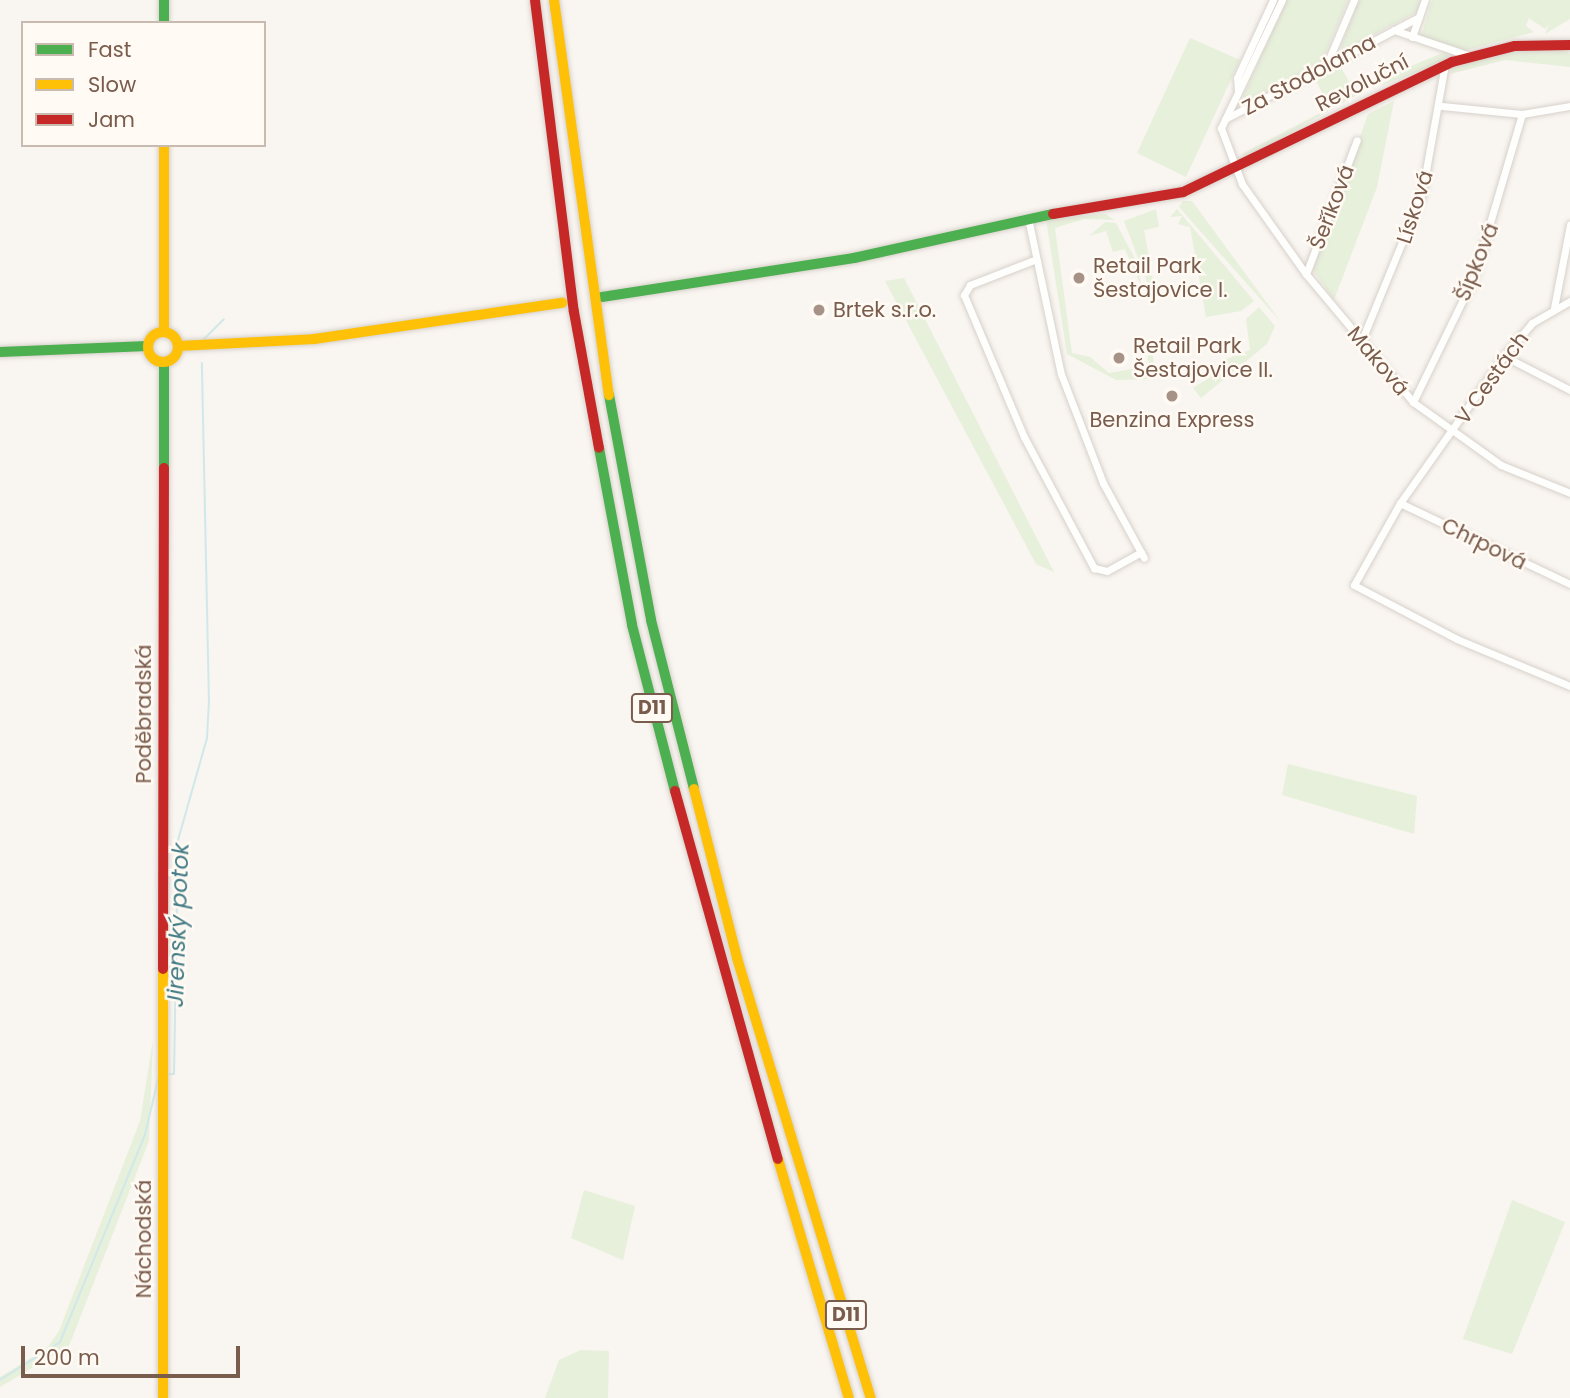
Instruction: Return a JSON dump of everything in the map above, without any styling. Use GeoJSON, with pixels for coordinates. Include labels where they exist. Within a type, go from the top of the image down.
{"type":"FeatureCollection","features":[{"type":"Feature","properties":{"kind":"main road"},"geometry":{"type":"LineString","coordinates":[[164,0],[164,21]]}},
{"type":"Feature","properties":{"kind":"main road","name":"D11"},"geometry":{"type":"LineString","coordinates":[[535,0],[576,326],[632,625],[719,963],[849,1398]]}},
{"type":"Feature","properties":{"kind":"main road","name":"D11"},"geometry":{"type":"LineString","coordinates":[[554,0],[593,310],[654,632],[737,958],[871,1398]]}},
{"type":"Feature","properties":{"kind":"main road","name":"Revoluční"},"geometry":{"type":"LineString","coordinates":[[602,297],[854,258],[1028,218],[1183,192],[1237,170],[1446,64],[1470,56],[1570,45]]}},
{"type":"Feature","properties":{"kind":"main road"},"geometry":{"type":"LineString","coordinates":[[164,147],[164,332],[178,346]]}},
{"type":"Feature","properties":{"kind":"main road"},"geometry":{"type":"LineString","coordinates":[[148,346],[152,358],[164,363],[178,346],[314,339],[562,303]]}},
{"type":"Feature","properties":{"kind":"main road"},"geometry":{"type":"LineString","coordinates":[[0,352],[148,346],[164,332]]}},
{"type":"Feature","properties":{"kind":"main road","name":"Poděbradská"},"geometry":{"type":"LineString","coordinates":[[162,1080],[164,363]]}},
{"type":"Feature","properties":{"kind":"main road","name":"Náchodská"},"geometry":{"type":"LineString","coordinates":[[162,1080],[163,1398]]}},
{"type":"Feature","properties":{"kind":"street"},"geometry":{"type":"LineString","coordinates":[[1238,92],[1237,78],[1273,0]]}},
{"type":"Feature","properties":{"kind":"street"},"geometry":{"type":"LineString","coordinates":[[1225,120],[1282,0]]}},
{"type":"Feature","properties":{"kind":"street"},"geometry":{"type":"LineString","coordinates":[[1326,67],[1354,0]]}},
{"type":"Feature","properties":{"kind":"street"},"geometry":{"type":"LineString","coordinates":[[1412,37],[1425,0]]}},
{"type":"Feature","properties":{"kind":"street","name":"Za Stodolama"},"geometry":{"type":"LineString","coordinates":[[1225,120],[1419,17]]}},
{"type":"Feature","properties":{"kind":"street","name":"Za Stodolama"},"geometry":{"type":"LineString","coordinates":[[1394,30],[1470,56]]}},
{"type":"Feature","properties":{"kind":"street","name":"Lísková"},"geometry":{"type":"LineString","coordinates":[[1361,342],[1422,193],[1442,106],[1446,64]]}},
{"type":"Feature","properties":{"kind":"street"},"geometry":{"type":"LineString","coordinates":[[1442,106],[1522,114],[1570,106]]}},
{"type":"Feature","properties":{"kind":"street","name":"Šípková"},"geometry":{"type":"LineString","coordinates":[[1413,402],[1474,277],[1522,114]]}},
{"type":"Feature","properties":{"kind":"street","name":"Maková"},"geometry":{"type":"LineString","coordinates":[[1225,120],[1222,132],[1237,170],[1306,274],[1413,402],[1450,435],[1570,493]]}},
{"type":"Feature","properties":{"kind":"street","name":"Šeříková"},"geometry":{"type":"LineString","coordinates":[[1306,274],[1357,140]]}},
{"type":"Feature","properties":{"kind":"street"},"geometry":{"type":"LineString","coordinates":[[1028,218],[1034,260],[1074,412],[1143,555],[1107,571],[1094,568],[1024,437],[964,295],[970,285],[1034,260]]}},
{"type":"Feature","properties":{"kind":"street"},"geometry":{"type":"LineString","coordinates":[[1555,308],[1570,225]]}},
{"type":"Feature","properties":{"kind":"street","name":"V Cestách"},"geometry":{"type":"LineString","coordinates":[[1570,301],[1555,308],[1504,356],[1400,503],[1354,584],[1457,639],[1570,687]]}},
{"type":"Feature","properties":{"kind":"street"},"geometry":{"type":"LineString","coordinates":[[1504,356],[1570,390]]}},
{"type":"Feature","properties":{"kind":"street","name":"Chrpová"},"geometry":{"type":"LineString","coordinates":[[1400,503],[1570,584]]}},
{"type":"Feature","properties":{"kind":"green space"},"geometry":{"type":"Polygon","coordinates":[[[1286,0],[1348,0],[1322,62],[1239,106],[1286,0]]]}},
{"type":"Feature","properties":{"kind":"green space"},"geometry":{"type":"Polygon","coordinates":[[[1358,0],[1422,0],[1417,12],[1339,53],[1358,0]]]}},
{"type":"Feature","properties":{"kind":"green space"},"geometry":{"type":"Polygon","coordinates":[[[1432,0],[1570,0],[1570,19],[1545,34],[1549,25],[1545,29],[1529,18],[1526,26],[1534,32],[1463,51],[1421,37],[1432,0]]]}},
{"type":"Feature","properties":{"kind":"green space"},"geometry":{"type":"Polygon","coordinates":[[[1190,38],[1240,60],[1186,177],[1137,153],[1190,38]]]}},
{"type":"Feature","properties":{"kind":"green space"},"geometry":{"type":"Polygon","coordinates":[[[1563,49],[1570,54],[1570,67],[1505,60],[1450,74],[1456,64],[1506,52],[1563,49]]]}},
{"type":"Feature","properties":{"kind":"green space"},"geometry":{"type":"Polygon","coordinates":[[[1445,52],[1451,59],[1380,86],[1406,68],[1445,52]]]}},
{"type":"Feature","properties":{"kind":"green space"},"geometry":{"type":"Polygon","coordinates":[[[1339,64],[1355,92],[1381,81],[1248,157],[1242,154],[1330,108],[1314,77],[1339,64]]]}},
{"type":"Feature","properties":{"kind":"green space"},"geometry":{"type":"Polygon","coordinates":[[[1394,101],[1377,187],[1334,300],[1313,270],[1368,114],[1394,101]]]}},
{"type":"Feature","properties":{"kind":"green space"},"geometry":{"type":"Polygon","coordinates":[[[1183,201],[1192,201],[1280,321],[1179,207],[1183,201]]]}},
{"type":"Feature","properties":{"kind":"green space"},"geometry":{"type":"Polygon","coordinates":[[[1156,209],[1159,227],[1144,230],[1154,286],[1149,287],[1124,221],[1156,209]]]}},
{"type":"Feature","properties":{"kind":"green space"},"geometry":{"type":"Polygon","coordinates":[[[1177,209],[1275,326],[1267,344],[1201,398],[1193,388],[1225,368],[1224,360],[1250,350],[1246,319],[1259,307],[1254,301],[1241,311],[1206,317],[1190,227],[1178,224],[1182,216],[1170,217],[1177,209]]]}},
{"type":"Feature","properties":{"kind":"green space"},"geometry":{"type":"Polygon","coordinates":[[[1105,214],[1115,220],[1084,219],[1055,228],[1072,353],[1090,357],[1109,373],[1149,366],[1147,354],[1153,353],[1154,379],[1116,380],[1067,354],[1046,219],[1105,214]]]}},
{"type":"Feature","properties":{"kind":"green space"},"geometry":{"type":"Polygon","coordinates":[[[1105,222],[1116,223],[1136,261],[1142,288],[1125,249],[1113,252],[1106,231],[1089,236],[1105,222]]]}},
{"type":"Feature","properties":{"kind":"green space"},"geometry":{"type":"Polygon","coordinates":[[[904,278],[1054,572],[1036,564],[885,281],[904,278]]]}},
{"type":"Feature","properties":{"kind":"green space"},"geometry":{"type":"Polygon","coordinates":[[[1288,764],[1417,796],[1414,834],[1282,795],[1288,764]]]}},
{"type":"Feature","properties":{"kind":"green space"},"geometry":{"type":"Polygon","coordinates":[[[153,1040],[149,1141],[69,1346],[0,1387],[0,1377],[47,1348],[59,1331],[140,1121],[153,1040]]]}},
{"type":"Feature","properties":{"kind":"green space"},"geometry":{"type":"Polygon","coordinates":[[[584,1190],[635,1206],[623,1260],[571,1238],[584,1190]]]}},
{"type":"Feature","properties":{"kind":"green space"},"geometry":{"type":"Polygon","coordinates":[[[1512,1200],[1565,1222],[1512,1354],[1463,1339],[1512,1200]]]}},
{"type":"Feature","properties":{"kind":"green space"},"geometry":{"type":"Polygon","coordinates":[[[581,1350],[609,1351],[608,1398],[545,1398],[559,1360],[581,1350]]]}},
{"type":"Feature","properties":{"kind":"waterway","name":"Jirenský potok"},"geometry":{"type":"LineString","coordinates":[[204,339],[224,319]]}},
{"type":"Feature","properties":{"kind":"waterway","name":"Jirenský potok"},"geometry":{"type":"LineString","coordinates":[[168,1074],[174,1074],[178,840],[207,738],[209,704],[202,363]]}},
{"type":"Feature","properties":{"kind":"waterway","name":"Jirenský potok"},"geometry":{"type":"LineString","coordinates":[[0,1380],[60,1342],[145,1135],[159,1075]]}},
{"type":"Feature","properties":{"kind":"traffic: fast"},"geometry":{"type":"LineString","coordinates":[[164,0],[164,21]]}},
{"type":"Feature","properties":{"kind":"traffic: fast"},"geometry":{"type":"LineString","coordinates":[[602,297],[854,258],[1053,214]]}},
{"type":"Feature","properties":{"kind":"traffic: fast"},"geometry":{"type":"LineString","coordinates":[[0,352],[148,346]]}},
{"type":"Feature","properties":{"kind":"traffic: fast"},"geometry":{"type":"LineString","coordinates":[[164,363],[164,468]]}},
{"type":"Feature","properties":{"kind":"traffic: fast"},"geometry":{"type":"LineString","coordinates":[[609,395],[651,620],[694,789]]}},
{"type":"Feature","properties":{"kind":"traffic: fast"},"geometry":{"type":"LineString","coordinates":[[599,448],[632,625],[675,791]]}},
{"type":"Feature","properties":{"kind":"traffic: slow"},"geometry":{"type":"LineString","coordinates":[[554,0],[609,395]]}},
{"type":"Feature","properties":{"kind":"traffic: slow"},"geometry":{"type":"LineString","coordinates":[[164,147],[164,332]]}},
{"type":"Feature","properties":{"kind":"traffic: slow"},"geometry":{"type":"LineString","coordinates":[[178,346],[314,339],[562,303]]}},
{"type":"Feature","properties":{"kind":"traffic: slow"},"geometry":{"type":"LineString","coordinates":[[163,332],[174,336],[178,347],[174,358],[163,362],[152,358],[148,347],[152,336],[163,332]]}},
{"type":"Feature","properties":{"kind":"traffic: slow"},"geometry":{"type":"LineString","coordinates":[[694,789],[737,958],[871,1398]]}},
{"type":"Feature","properties":{"kind":"traffic: slow"},"geometry":{"type":"LineString","coordinates":[[163,969],[163,1398]]}},
{"type":"Feature","properties":{"kind":"traffic: slow"},"geometry":{"type":"LineString","coordinates":[[778,1159],[849,1398]]}},
{"type":"Feature","properties":{"kind":"traffic: jam"},"geometry":{"type":"LineString","coordinates":[[535,0],[574,312],[599,448]]}},
{"type":"Feature","properties":{"kind":"traffic: jam"},"geometry":{"type":"LineString","coordinates":[[1053,214],[1183,192],[1452,62],[1515,46],[1570,45]]}},
{"type":"Feature","properties":{"kind":"traffic: jam"},"geometry":{"type":"LineString","coordinates":[[163,969],[164,468]]}},
{"type":"Feature","properties":{"kind":"traffic: jam"},"geometry":{"type":"LineString","coordinates":[[675,791],[778,1159]]}},
{"type":"Feature","properties":{"kind":"place","name":"Retail Park Šestajovice I."},"geometry":{"type":"Point","coordinates":[1079,278]}},
{"type":"Feature","properties":{"kind":"place","name":"Brtek s.r.o."},"geometry":{"type":"Point","coordinates":[819,310]}},
{"type":"Feature","properties":{"kind":"place","name":"Retail Park Šestajovice II."},"geometry":{"type":"Point","coordinates":[1119,358]}},
{"type":"Feature","properties":{"kind":"place","name":"Benzina Express"},"geometry":{"type":"Point","coordinates":[1172,396]}}]}
